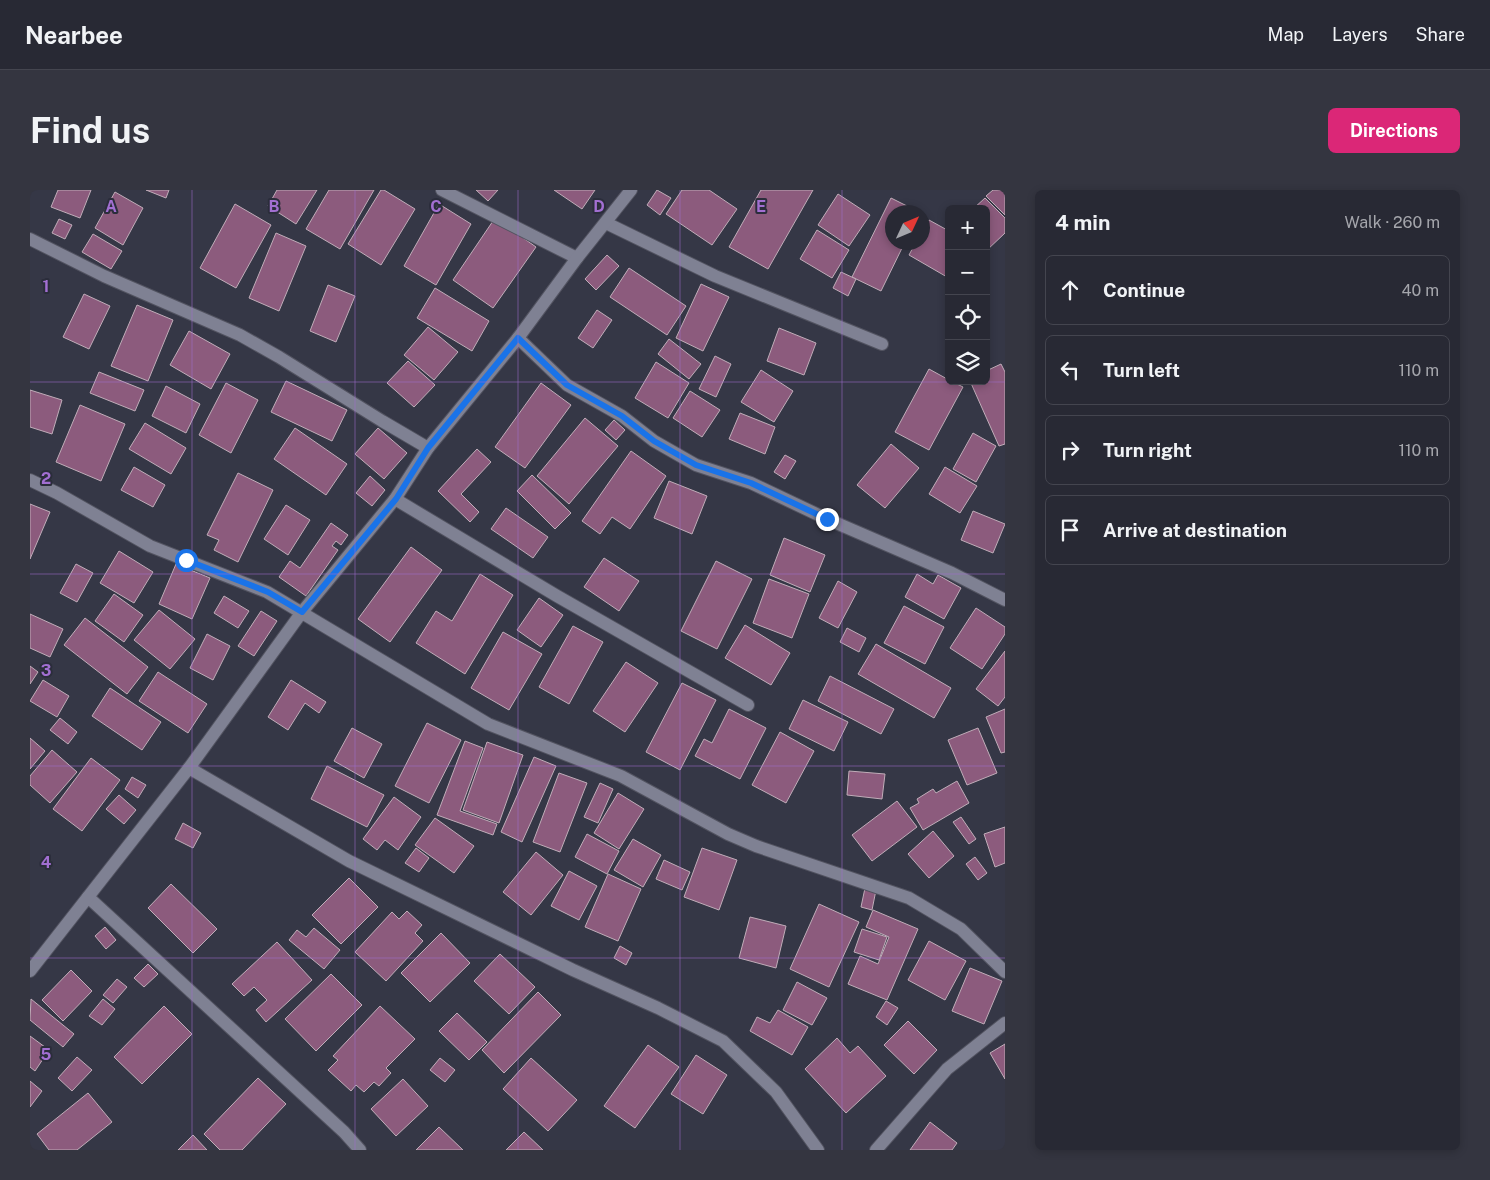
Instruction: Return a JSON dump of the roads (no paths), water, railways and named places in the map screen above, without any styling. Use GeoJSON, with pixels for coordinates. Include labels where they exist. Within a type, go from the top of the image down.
{"type":"FeatureCollection","features":[{"type":"Feature","properties":{"kind":"street"},"geometry":{"type":"LineString","coordinates":[[442,190],[577,258]]}},
{"type":"Feature","properties":{"kind":"street"},"geometry":{"type":"LineString","coordinates":[[30,971],[189,768],[302,612],[396,499],[428,448],[518,338],[577,258],[631,190]]}},
{"type":"Feature","properties":{"kind":"street"},"geometry":{"type":"LineString","coordinates":[[606,223],[716,276],[882,344]]}},
{"type":"Feature","properties":{"kind":"street"},"geometry":{"type":"LineString","coordinates":[[30,239],[104,276],[240,335],[428,448]]}},
{"type":"Feature","properties":{"kind":"street"},"geometry":{"type":"LineString","coordinates":[[518,338],[567,385],[622,416],[654,441],[696,465],[751,483],[827,519],[952,573],[1005,600]]}},
{"type":"Feature","properties":{"kind":"street"},"geometry":{"type":"LineString","coordinates":[[30,480],[57,493],[150,546],[268,592],[488,724],[621,776],[728,834],[749,843],[909,898],[961,928],[1005,972]]}},
{"type":"Feature","properties":{"kind":"street"},"geometry":{"type":"LineString","coordinates":[[396,499],[557,596],[748,705]]}},
{"type":"Feature","properties":{"kind":"street"},"geometry":{"type":"LineString","coordinates":[[189,768],[349,860],[723,1041],[776,1092],[818,1150]]}},
{"type":"Feature","properties":{"kind":"street"},"geometry":{"type":"LineString","coordinates":[[88,897],[344,1132],[360,1150]]}},
{"type":"Feature","properties":{"kind":"street"},"geometry":{"type":"LineString","coordinates":[[876,1150],[947,1069],[1005,1023]]}}]}
